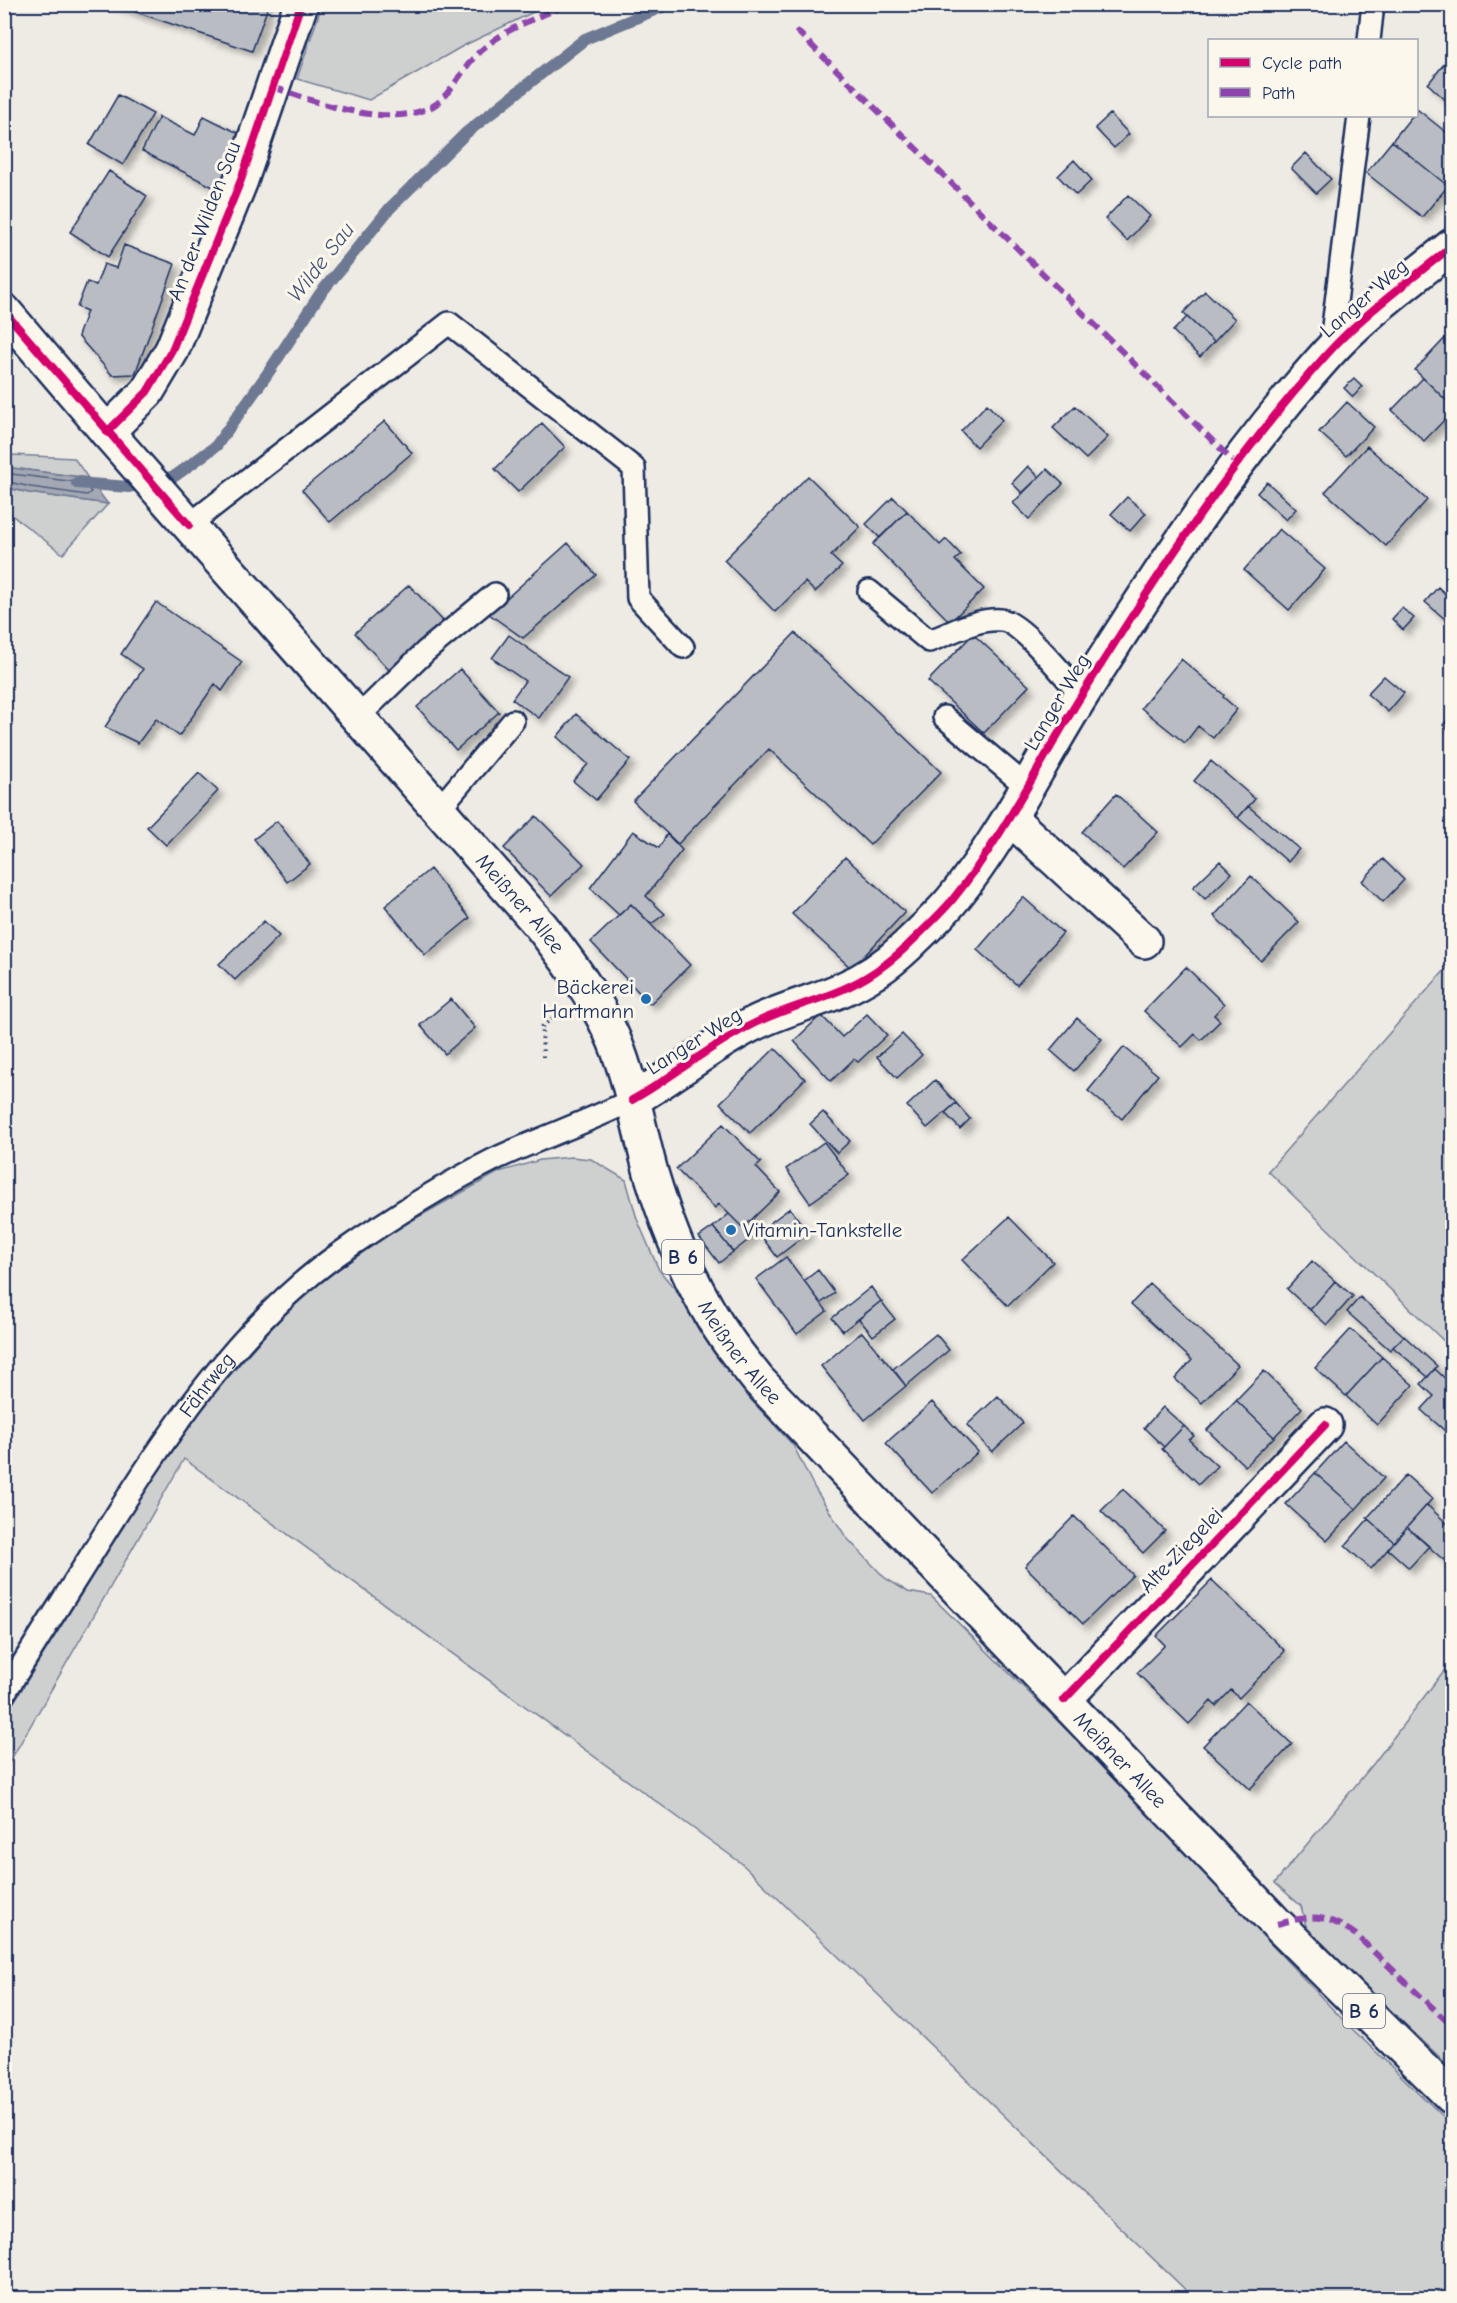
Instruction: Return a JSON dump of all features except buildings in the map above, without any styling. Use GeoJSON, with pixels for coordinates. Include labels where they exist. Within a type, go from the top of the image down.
{"type":"FeatureCollection","features":[{"type":"Feature","properties":{"kind":"main road","name":"An der Wilden Sau"},"geometry":{"type":"LineString","coordinates":[[107,432],[147,392],[172,350],[241,180],[301,4]]}},
{"type":"Feature","properties":{"kind":"main road","name":"Langer Weg"},"geometry":{"type":"LineString","coordinates":[[632,1100],[747,1026],[781,1010],[841,991],[871,975],[904,949],[952,900],[1010,818],[1082,695],[1172,554],[1236,464],[1330,351],[1369,314],[1452,246]]}},
{"type":"Feature","properties":{"kind":"main road","name":"Meißner Allee"},"geometry":{"type":"LineString","coordinates":[[4,311],[107,432],[541,926],[581,978],[614,1041],[653,1178],[674,1238],[697,1289],[727,1340],[758,1380],[804,1431],[1277,1924],[1452,2097]]}},
{"type":"Feature","properties":{"kind":"main road"},"geometry":{"type":"LineString","coordinates":[[1010,818],[1144,941]]}},
{"type":"Feature","properties":{"kind":"main road","name":"Alte Ziegelei"},"geometry":{"type":"LineString","coordinates":[[1064,1700],[1325,1425]]}},
{"type":"Feature","properties":{"kind":"lane"},"geometry":{"type":"LineString","coordinates":[[1369,39],[1373,4]]}},
{"type":"Feature","properties":{"kind":"lane"},"geometry":{"type":"LineString","coordinates":[[1330,351],[1359,117]]}},
{"type":"Feature","properties":{"kind":"lane"},"geometry":{"type":"LineString","coordinates":[[183,519],[449,323],[634,468],[639,598],[683,647]]}},
{"type":"Feature","properties":{"kind":"lane"},"geometry":{"type":"LineString","coordinates":[[869,591],[929,640],[976,622],[1003,620],[1023,631],[1082,695]]}},
{"type":"Feature","properties":{"kind":"lane"},"geometry":{"type":"LineString","coordinates":[[358,717],[426,651],[495,594]]}},
{"type":"Feature","properties":{"kind":"lane"},"geometry":{"type":"LineString","coordinates":[[944,717],[1027,787]]}},
{"type":"Feature","properties":{"kind":"lane"},"geometry":{"type":"LineString","coordinates":[[439,809],[513,721]]}},
{"type":"Feature","properties":{"kind":"lane","name":"Fährweg"},"geometry":{"type":"LineString","coordinates":[[4,1694],[166,1439],[258,1324],[296,1287],[338,1254],[392,1218],[495,1159],[632,1100]]}},
{"type":"Feature","properties":{"kind":"path"},"geometry":{"type":"LineString","coordinates":[[543,1057],[542,1027],[586,988]]}},
{"type":"Feature","properties":{"kind":"shaded area"},"geometry":{"type":"Polygon","coordinates":[[[322,4],[548,5],[463,46],[369,100],[297,79],[322,4]]]}},
{"type":"Feature","properties":{"kind":"shaded area"},"geometry":{"type":"Polygon","coordinates":[[[4,450],[12,455],[74,458],[88,478],[5,467],[4,450]]]}},
{"type":"Feature","properties":{"kind":"shaded area"},"geometry":{"type":"Polygon","coordinates":[[[4,487],[29,493],[108,504],[63,554],[5,510],[4,487]]]}},
{"type":"Feature","properties":{"kind":"shaded area"},"geometry":{"type":"Polygon","coordinates":[[[1452,962],[1452,1349],[1268,1171],[1452,962]]]}},
{"type":"Feature","properties":{"kind":"shaded area"},"geometry":{"type":"Polygon","coordinates":[[[571,1157],[591,1159],[626,1180],[637,1219],[659,1270],[675,1289],[719,1359],[752,1401],[793,1445],[814,1487],[846,1537],[885,1578],[908,1592],[931,1596],[1072,1735],[1344,2021],[1452,2125],[1452,2298],[1194,2298],[741,1863],[184,1459],[5,1770],[5,1716],[185,1427],[265,1335],[305,1293],[344,1262],[393,1231],[499,1172],[540,1160],[571,1157]]]}},
{"type":"Feature","properties":{"kind":"shaded area"},"geometry":{"type":"Polygon","coordinates":[[[1452,1660],[1452,2069],[1307,1930],[1301,1906],[1275,1883],[1374,1763],[1452,1660]]]}},
{"type":"Feature","properties":{"kind":"water"},"geometry":{"type":"Polygon","coordinates":[[[4,467],[88,478],[108,504],[29,493],[5,487],[4,467]]]}},
{"type":"Feature","properties":{"kind":"waterway","name":"Wilde Sau"},"geometry":{"type":"LineString","coordinates":[[77,483],[129,487],[175,476],[216,446],[320,294],[390,208],[466,133],[585,39],[669,4]]}},
{"type":"Feature","properties":{"kind":"marked path"},"geometry":{"type":"LineString","coordinates":[[273,87],[352,111],[395,115],[415,113],[439,102],[477,54],[487,45],[520,25],[569,4]]}},
{"type":"Feature","properties":{"kind":"marked path"},"geometry":{"type":"LineString","coordinates":[[796,30],[1236,464]]}},
{"type":"Feature","properties":{"kind":"marked path"},"geometry":{"type":"LineString","coordinates":[[1277,1924],[1318,1918],[1327,1919],[1345,1928],[1356,1935],[1452,2026]]}},
{"type":"Feature","properties":{"kind":"cycle path"},"geometry":{"type":"LineString","coordinates":[[107,432],[147,392],[172,350],[241,180],[301,4]]}},
{"type":"Feature","properties":{"kind":"cycle path"},"geometry":{"type":"LineString","coordinates":[[632,1100],[720,1042],[751,1025],[841,990],[867,976],[900,953],[942,911],[972,875],[989,849],[1083,693],[1168,561],[1260,433],[1342,338],[1452,246]]}},
{"type":"Feature","properties":{"kind":"cycle path"},"geometry":{"type":"LineString","coordinates":[[4,311],[189,525]]}},
{"type":"Feature","properties":{"kind":"cycle path"},"geometry":{"type":"LineString","coordinates":[[1064,1700],[1325,1425]]}},
{"type":"Feature","properties":{"kind":"place","name":"Bäckerei Hartmann"},"geometry":{"type":"Point","coordinates":[646,999]}},
{"type":"Feature","properties":{"kind":"place","name":"Vitamin-Tankstelle"},"geometry":{"type":"Point","coordinates":[731,1230]}}]}
